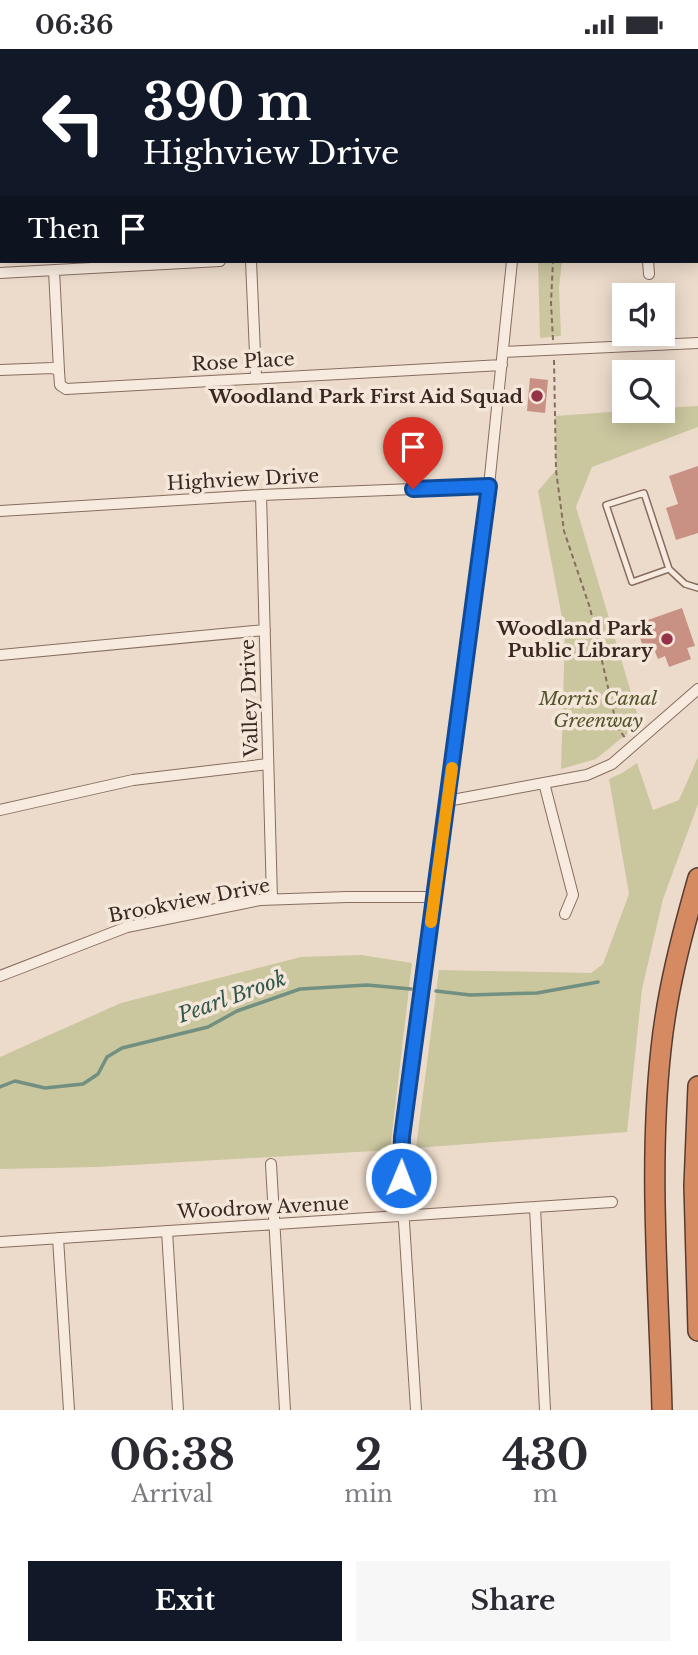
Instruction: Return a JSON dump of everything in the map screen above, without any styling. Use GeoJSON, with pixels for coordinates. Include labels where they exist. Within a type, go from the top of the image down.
{"type":"FeatureCollection","features":[{"type":"Feature","properties":{"kind":"highway"},"geometry":{"type":"LineString","coordinates":[[662,1410],[656,1222],[658,1090],[667,1007],[698,878]]}},
{"type":"Feature","properties":{"kind":"highway"},"geometry":{"type":"LineString","coordinates":[[698,1087],[694,1186],[698,1331]]}},
{"type":"Feature","properties":{"kind":"street"},"geometry":{"type":"LineString","coordinates":[[0,273],[183,263]]}},
{"type":"Feature","properties":{"kind":"street"},"geometry":{"type":"LineString","coordinates":[[251,263],[256,377]]}},
{"type":"Feature","properties":{"kind":"street"},"geometry":{"type":"LineString","coordinates":[[416,1410],[400,1159],[489,486],[512,263]]}},
{"type":"Feature","properties":{"kind":"street"},"geometry":{"type":"LineString","coordinates":[[648,263],[649,274]]}},
{"type":"Feature","properties":{"kind":"street"},"geometry":{"type":"LineString","coordinates":[[0,370],[48,367],[59,371],[54,270]]}},
{"type":"Feature","properties":{"kind":"street"},"geometry":{"type":"LineString","coordinates":[[503,352],[698,342]]}},
{"type":"Feature","properties":{"kind":"street","name":"Rose Place"},"geometry":{"type":"LineString","coordinates":[[59,371],[60,385],[66,389],[502,365]]}},
{"type":"Feature","properties":{"kind":"street","name":"Highview Drive"},"geometry":{"type":"LineString","coordinates":[[0,510],[261,495],[489,486]]}},
{"type":"Feature","properties":{"kind":"street","name":"Valley Drive"},"geometry":{"type":"LineString","coordinates":[[261,495],[272,899]]}},
{"type":"Feature","properties":{"kind":"street"},"geometry":{"type":"LineString","coordinates":[[0,655],[265,630]]}},
{"type":"Feature","properties":{"kind":"street"},"geometry":{"type":"LineString","coordinates":[[447,801],[587,775],[601,770],[633,747],[698,689]]}},
{"type":"Feature","properties":{"kind":"street"},"geometry":{"type":"LineString","coordinates":[[0,810],[133,780],[268,764]]}},
{"type":"Feature","properties":{"kind":"street"},"geometry":{"type":"LineString","coordinates":[[544,783],[573,895],[565,914]]}},
{"type":"Feature","properties":{"kind":"street","name":"Brookview Drive"},"geometry":{"type":"LineString","coordinates":[[0,976],[127,927],[272,899],[435,897]]}},
{"type":"Feature","properties":{"kind":"street"},"geometry":{"type":"LineString","coordinates":[[271,1164],[285,1410]]}},
{"type":"Feature","properties":{"kind":"street","name":"Woodrow Avenue"},"geometry":{"type":"LineString","coordinates":[[0,1242],[612,1202]]}},
{"type":"Feature","properties":{"kind":"street"},"geometry":{"type":"LineString","coordinates":[[535,1207],[545,1410]]}},
{"type":"Feature","properties":{"kind":"street"},"geometry":{"type":"LineString","coordinates":[[167,1231],[178,1410]]}},
{"type":"Feature","properties":{"kind":"street"},"geometry":{"type":"LineString","coordinates":[[58,1238],[69,1410]]}},
{"type":"Feature","properties":{"kind":"lane"},"geometry":{"type":"LineString","coordinates":[[669,569],[632,582],[606,505],[643,493],[669,569],[685,584],[698,588]]}},
{"type":"Feature","properties":{"kind":"path"},"geometry":{"type":"LineString","coordinates":[[553,263],[551,303],[556,470],[564,531],[590,608],[617,727],[633,747]]}},
{"type":"Feature","properties":{"kind":"green space"},"geometry":{"type":"Polygon","coordinates":[[[538,263],[562,263],[559,288],[561,336],[540,338],[538,263]]]}},
{"type":"Feature","properties":{"kind":"green space","name":"Morris Canal Greenway"},"geometry":{"type":"Polygon","coordinates":[[[698,406],[698,427],[592,467],[576,507],[640,723],[596,759],[561,769],[565,633],[538,491],[556,470],[555,416],[612,412],[612,423],[675,423],[675,407],[698,406]]]}},
{"type":"Feature","properties":{"kind":"green space"},"geometry":{"type":"Polygon","coordinates":[[[698,757],[698,804],[663,899],[642,989],[627,1132],[416,1148],[439,970],[591,973],[603,964],[629,894],[609,779],[637,763],[653,810],[679,800],[698,757]]]}},
{"type":"Feature","properties":{"kind":"green space"},"geometry":{"type":"Polygon","coordinates":[[[361,955],[412,963],[390,1150],[97,1167],[0,1169],[0,1057],[121,1003],[301,957],[361,955]]]}},
{"type":"Feature","properties":{"kind":"building","name":"Woodland Park First Aid Squad"},"geometry":{"type":"Polygon","coordinates":[[[530,378],[548,380],[545,413],[527,411],[530,378]]]}},
{"type":"Feature","properties":{"kind":"building"},"geometry":{"type":"Polygon","coordinates":[[[698,466],[698,533],[676,540],[666,508],[678,504],[669,476],[698,466]]]}},
{"type":"Feature","properties":{"kind":"building","name":"Woodland Park Public Library"},"geometry":{"type":"Polygon","coordinates":[[[682,608],[695,646],[687,648],[691,659],[669,667],[665,656],[658,659],[654,649],[645,652],[638,632],[648,629],[645,621],[682,608]]]}},
{"type":"Feature","properties":{"kind":"waterway","name":"Pearl Brook"},"geometry":{"type":"LineString","coordinates":[[436,991],[470,995],[537,993],[598,982]]}},
{"type":"Feature","properties":{"kind":"waterway","name":"Pearl Brook"},"geometry":{"type":"LineString","coordinates":[[0,1087],[15,1081],[45,1088],[83,1084],[98,1074],[107,1057],[122,1048],[208,1027],[237,1011],[300,989],[367,985],[411,989]]}},
{"type":"Feature","properties":{"kind":"slow traffic"},"geometry":{"type":"LineString","coordinates":[[431,922],[452,768]]}},
{"type":"Feature","properties":{"kind":"place","name":"Woodland Park First Aid Squad"},"geometry":{"type":"Point","coordinates":[537,396]}},
{"type":"Feature","properties":{"kind":"place","name":"Woodland Park Public Library"},"geometry":{"type":"Point","coordinates":[667,639]}},
{"type":"Feature","properties":{"kind":"route"},"geometry":{"type":"LineString","coordinates":[[401,1178],[402,1137],[489,486],[413,489]]}}]}
